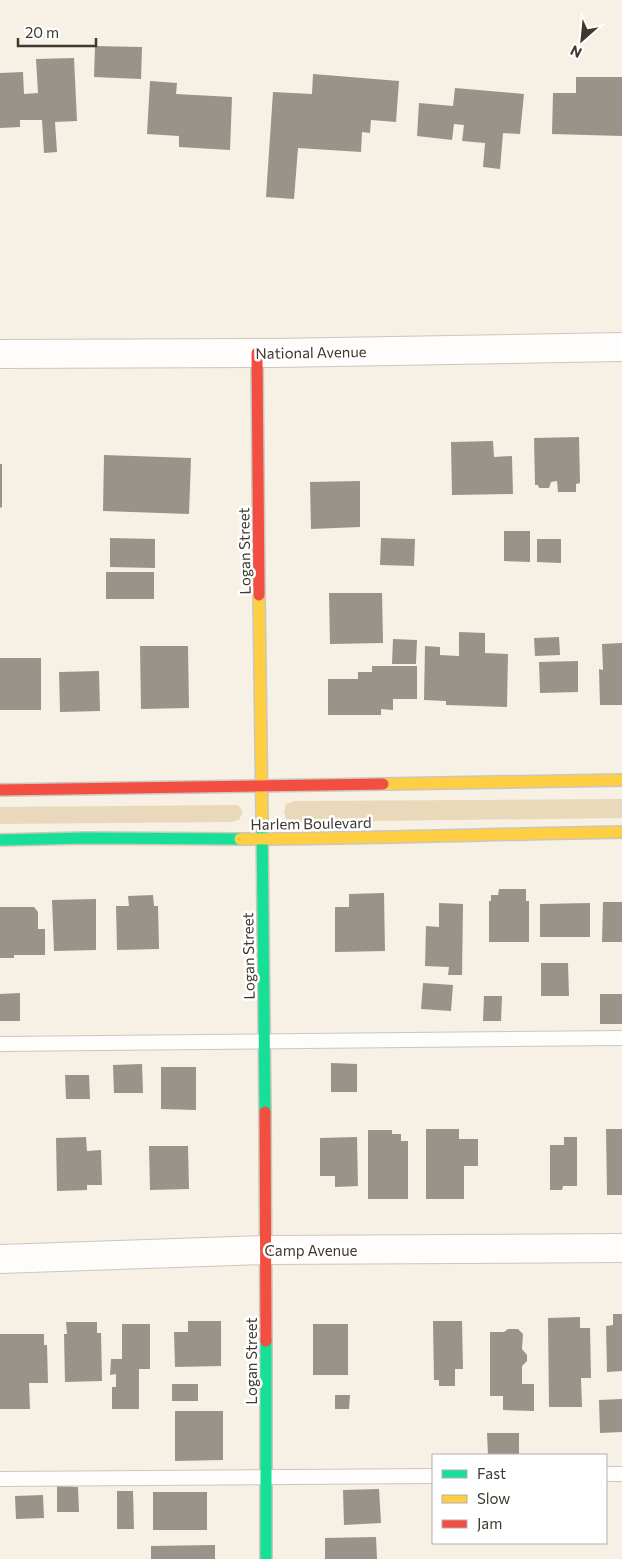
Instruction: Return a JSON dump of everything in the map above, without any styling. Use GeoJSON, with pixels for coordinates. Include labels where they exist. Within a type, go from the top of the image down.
{"type":"FeatureCollection","features":[{"type":"Feature","properties":{"kind":"street","name":"National Avenue"},"geometry":{"type":"LineString","coordinates":[[0,354],[257,353],[622,347]]}},
{"type":"Feature","properties":{"kind":"street","name":"Logan Street"},"geometry":{"type":"LineString","coordinates":[[257,353],[266,1250],[266,1559]]}},
{"type":"Feature","properties":{"kind":"street"},"geometry":{"type":"LineString","coordinates":[[0,790],[622,780]]}},
{"type":"Feature","properties":{"kind":"street","name":"Harlem Boulevard"},"geometry":{"type":"LineString","coordinates":[[0,840],[86,838],[262,839],[622,832]]}},
{"type":"Feature","properties":{"kind":"street","name":"Camp Avenue"},"geometry":{"type":"LineString","coordinates":[[0,1259],[266,1250],[622,1248]]}},
{"type":"Feature","properties":{"kind":"lane"},"geometry":{"type":"LineString","coordinates":[[0,1044],[622,1038]]}},
{"type":"Feature","properties":{"kind":"lane"},"geometry":{"type":"LineString","coordinates":[[607,1474],[622,1474]]}},
{"type":"Feature","properties":{"kind":"lane"},"geometry":{"type":"LineString","coordinates":[[0,1480],[432,1476]]}},
{"type":"Feature","properties":{"kind":"shaded area"},"geometry":{"type":"Polygon","coordinates":[[[622,799],[622,818],[293,822],[286,819],[284,812],[286,804],[294,801],[622,799]]]}},
{"type":"Feature","properties":{"kind":"shaded area"},"geometry":{"type":"Polygon","coordinates":[[[238,805],[243,812],[239,820],[231,822],[0,824],[0,807],[238,805]]]}},
{"type":"Feature","properties":{"kind":"building"},"geometry":{"type":"Polygon","coordinates":[[[95,46],[142,47],[141,79],[94,77],[95,46]]]}},
{"type":"Feature","properties":{"kind":"building"},"geometry":{"type":"Polygon","coordinates":[[[74,58],[77,121],[55,122],[57,152],[44,153],[42,120],[20,120],[20,127],[0,128],[0,73],[23,72],[24,94],[38,93],[36,59],[74,58]]]}},
{"type":"Feature","properties":{"kind":"building"},"geometry":{"type":"Polygon","coordinates":[[[313,74],[399,81],[396,122],[371,120],[370,133],[362,132],[361,152],[298,148],[294,199],[266,197],[273,92],[312,94],[313,74]]]}},
{"type":"Feature","properties":{"kind":"building"},"geometry":{"type":"Polygon","coordinates":[[[576,77],[622,77],[622,136],[552,134],[553,93],[576,93],[576,77]]]}},
{"type":"Feature","properties":{"kind":"building"},"geometry":{"type":"Polygon","coordinates":[[[150,81],[177,83],[176,94],[232,97],[230,150],[179,147],[179,136],[147,134],[150,81]]]}},
{"type":"Feature","properties":{"kind":"building"},"geometry":{"type":"Polygon","coordinates":[[[455,88],[524,94],[520,134],[503,133],[500,169],[483,167],[485,143],[462,141],[464,125],[454,124],[452,140],[417,136],[419,103],[453,106],[455,88]]]}},
{"type":"Feature","properties":{"kind":"building"},"geometry":{"type":"Polygon","coordinates":[[[579,437],[580,483],[576,484],[576,492],[558,492],[557,481],[551,482],[549,488],[539,488],[538,485],[535,485],[534,438],[579,437]]]}},
{"type":"Feature","properties":{"kind":"building"},"geometry":{"type":"Polygon","coordinates":[[[493,441],[494,457],[512,456],[513,494],[452,495],[451,442],[493,441]]]}},
{"type":"Feature","properties":{"kind":"building"},"geometry":{"type":"Polygon","coordinates":[[[104,455],[191,458],[189,514],[103,511],[104,455]]]}},
{"type":"Feature","properties":{"kind":"building"},"geometry":{"type":"Polygon","coordinates":[[[0,464],[2,464],[2,507],[0,508],[0,464]]]}},
{"type":"Feature","properties":{"kind":"building"},"geometry":{"type":"Polygon","coordinates":[[[360,481],[360,527],[311,529],[310,482],[360,481]]]}},
{"type":"Feature","properties":{"kind":"building"},"geometry":{"type":"Polygon","coordinates":[[[504,531],[530,531],[530,562],[504,561],[504,531]]]}},
{"type":"Feature","properties":{"kind":"building"},"geometry":{"type":"Polygon","coordinates":[[[110,538],[155,539],[155,568],[110,567],[110,538]]]}},
{"type":"Feature","properties":{"kind":"building"},"geometry":{"type":"Polygon","coordinates":[[[381,538],[415,539],[414,566],[380,565],[381,538]]]}},
{"type":"Feature","properties":{"kind":"building"},"geometry":{"type":"Polygon","coordinates":[[[537,539],[561,539],[561,563],[537,562],[537,539]]]}},
{"type":"Feature","properties":{"kind":"building"},"geometry":{"type":"Polygon","coordinates":[[[106,572],[154,572],[154,599],[106,599],[106,572]]]}},
{"type":"Feature","properties":{"kind":"building"},"geometry":{"type":"Polygon","coordinates":[[[329,593],[382,593],[383,643],[330,644],[329,593]]]}},
{"type":"Feature","properties":{"kind":"building"},"geometry":{"type":"Polygon","coordinates":[[[459,632],[485,633],[485,653],[508,654],[507,707],[446,705],[446,701],[424,700],[425,646],[440,647],[440,655],[459,656],[459,632]]]}},
{"type":"Feature","properties":{"kind":"building"},"geometry":{"type":"Polygon","coordinates":[[[559,637],[560,655],[535,656],[534,638],[559,637]]]}},
{"type":"Feature","properties":{"kind":"building"},"geometry":{"type":"Polygon","coordinates":[[[393,639],[417,640],[416,664],[392,664],[393,639]]]}},
{"type":"Feature","properties":{"kind":"building"},"geometry":{"type":"Polygon","coordinates":[[[622,643],[622,705],[600,705],[599,669],[603,670],[602,644],[622,643]]]}},
{"type":"Feature","properties":{"kind":"building"},"geometry":{"type":"Polygon","coordinates":[[[140,646],[188,646],[189,708],[141,709],[140,646]]]}},
{"type":"Feature","properties":{"kind":"building"},"geometry":{"type":"Polygon","coordinates":[[[0,658],[41,658],[41,710],[0,710],[0,658]]]}},
{"type":"Feature","properties":{"kind":"building"},"geometry":{"type":"Polygon","coordinates":[[[578,661],[578,692],[540,693],[539,662],[578,661]]]}},
{"type":"Feature","properties":{"kind":"building"},"geometry":{"type":"Polygon","coordinates":[[[372,666],[417,666],[417,699],[393,699],[393,710],[381,709],[381,715],[328,715],[328,679],[358,679],[358,672],[372,672],[372,666]]]}},
{"type":"Feature","properties":{"kind":"building"},"geometry":{"type":"Polygon","coordinates":[[[99,671],[100,711],[60,712],[59,672],[99,671]]]}},
{"type":"Feature","properties":{"kind":"building"},"geometry":{"type":"Polygon","coordinates":[[[499,889],[526,889],[526,901],[529,901],[529,942],[489,942],[489,901],[491,901],[491,895],[498,895],[499,889]]]}},
{"type":"Feature","properties":{"kind":"building"},"geometry":{"type":"Polygon","coordinates":[[[384,893],[385,951],[335,952],[335,907],[349,907],[349,894],[384,893]]]}},
{"type":"Feature","properties":{"kind":"building"},"geometry":{"type":"Polygon","coordinates":[[[153,895],[154,906],[158,906],[159,949],[117,950],[116,906],[129,906],[128,896],[153,895]]]}},
{"type":"Feature","properties":{"kind":"building"},"geometry":{"type":"Polygon","coordinates":[[[96,899],[96,950],[54,951],[52,900],[96,899]]]}},
{"type":"Feature","properties":{"kind":"building"},"geometry":{"type":"Polygon","coordinates":[[[603,902],[622,902],[622,942],[602,942],[603,902]]]}},
{"type":"Feature","properties":{"kind":"building"},"geometry":{"type":"Polygon","coordinates":[[[439,903],[463,904],[462,975],[448,975],[449,967],[425,966],[426,926],[439,927],[439,903]]]}},
{"type":"Feature","properties":{"kind":"building"},"geometry":{"type":"Polygon","coordinates":[[[590,903],[590,937],[540,937],[540,904],[590,903]]]}},
{"type":"Feature","properties":{"kind":"building"},"geometry":{"type":"Polygon","coordinates":[[[0,907],[34,907],[38,912],[38,929],[45,929],[45,955],[14,955],[14,958],[0,958],[0,907]]]}},
{"type":"Feature","properties":{"kind":"building"},"geometry":{"type":"Polygon","coordinates":[[[541,963],[568,963],[569,996],[541,996],[541,963]]]}},
{"type":"Feature","properties":{"kind":"building"},"geometry":{"type":"Polygon","coordinates":[[[423,983],[453,985],[451,1011],[421,1009],[423,983]]]}},
{"type":"Feature","properties":{"kind":"building"},"geometry":{"type":"Polygon","coordinates":[[[20,993],[20,1021],[0,1021],[0,994],[20,993]]]}},
{"type":"Feature","properties":{"kind":"building"},"geometry":{"type":"Polygon","coordinates":[[[600,994],[622,994],[622,1024],[600,1024],[600,994]]]}},
{"type":"Feature","properties":{"kind":"building"},"geometry":{"type":"Polygon","coordinates":[[[484,996],[502,996],[501,1021],[483,1021],[484,996]]]}},
{"type":"Feature","properties":{"kind":"building"},"geometry":{"type":"Polygon","coordinates":[[[331,1063],[357,1064],[357,1092],[331,1092],[331,1063]]]}},
{"type":"Feature","properties":{"kind":"building"},"geometry":{"type":"Polygon","coordinates":[[[142,1064],[143,1093],[114,1093],[113,1065],[142,1064]]]}},
{"type":"Feature","properties":{"kind":"building"},"geometry":{"type":"Polygon","coordinates":[[[161,1067],[196,1067],[196,1110],[161,1109],[161,1067]]]}},
{"type":"Feature","properties":{"kind":"building"},"geometry":{"type":"Polygon","coordinates":[[[65,1075],[89,1075],[90,1099],[66,1099],[65,1075]]]}},
{"type":"Feature","properties":{"kind":"building"},"geometry":{"type":"Polygon","coordinates":[[[426,1129],[459,1129],[459,1139],[478,1139],[478,1166],[464,1166],[464,1199],[426,1199],[426,1129]]]}},
{"type":"Feature","properties":{"kind":"building"},"geometry":{"type":"Polygon","coordinates":[[[606,1129],[622,1129],[622,1195],[607,1195],[606,1129]]]}},
{"type":"Feature","properties":{"kind":"building"},"geometry":{"type":"Polygon","coordinates":[[[368,1130],[392,1130],[392,1134],[401,1134],[401,1141],[408,1141],[408,1199],[368,1199],[368,1130]]]}},
{"type":"Feature","properties":{"kind":"building"},"geometry":{"type":"Polygon","coordinates":[[[86,1137],[87,1151],[101,1150],[102,1185],[87,1185],[87,1190],[57,1191],[56,1138],[86,1137]]]}},
{"type":"Feature","properties":{"kind":"building"},"geometry":{"type":"Polygon","coordinates":[[[357,1137],[358,1186],[335,1187],[335,1176],[320,1176],[320,1138],[357,1137]]]}},
{"type":"Feature","properties":{"kind":"building"},"geometry":{"type":"Polygon","coordinates":[[[564,1137],[577,1137],[577,1186],[563,1186],[562,1190],[550,1190],[550,1145],[564,1145],[564,1137]]]}},
{"type":"Feature","properties":{"kind":"building"},"geometry":{"type":"Polygon","coordinates":[[[149,1146],[188,1146],[189,1189],[150,1190],[149,1146]]]}},
{"type":"Feature","properties":{"kind":"building"},"geometry":{"type":"Polygon","coordinates":[[[613,1314],[622,1314],[622,1371],[607,1372],[606,1326],[613,1325],[613,1314]]]}},
{"type":"Feature","properties":{"kind":"building"},"geometry":{"type":"Polygon","coordinates":[[[580,1317],[580,1328],[590,1328],[591,1378],[581,1378],[582,1407],[549,1407],[548,1318],[580,1317]]]}},
{"type":"Feature","properties":{"kind":"building"},"geometry":{"type":"Polygon","coordinates":[[[188,1321],[221,1321],[221,1366],[175,1367],[174,1332],[188,1332],[188,1321]]]}},
{"type":"Feature","properties":{"kind":"building"},"geometry":{"type":"Polygon","coordinates":[[[433,1321],[462,1321],[463,1369],[455,1369],[455,1386],[439,1386],[439,1380],[434,1380],[433,1321]]]}},
{"type":"Feature","properties":{"kind":"building"},"geometry":{"type":"Polygon","coordinates":[[[66,1322],[97,1322],[97,1333],[101,1333],[102,1381],[65,1382],[64,1334],[67,1334],[66,1322]]]}},
{"type":"Feature","properties":{"kind":"building"},"geometry":{"type":"Polygon","coordinates":[[[122,1324],[150,1324],[150,1369],[139,1369],[139,1409],[112,1409],[112,1387],[116,1387],[116,1374],[110,1375],[111,1359],[122,1359],[122,1324]]]}},
{"type":"Feature","properties":{"kind":"building"},"geometry":{"type":"Polygon","coordinates":[[[313,1324],[348,1324],[348,1375],[313,1375],[313,1324]]]}},
{"type":"Feature","properties":{"kind":"building"},"geometry":{"type":"Polygon","coordinates":[[[508,1329],[518,1329],[523,1334],[522,1349],[527,1355],[527,1361],[522,1366],[522,1384],[534,1384],[534,1411],[503,1410],[503,1396],[490,1396],[490,1332],[504,1332],[508,1329]]]}},
{"type":"Feature","properties":{"kind":"building"},"geometry":{"type":"Polygon","coordinates":[[[0,1334],[44,1334],[44,1345],[47,1345],[48,1383],[29,1383],[30,1409],[0,1409],[0,1334]]]}},
{"type":"Feature","properties":{"kind":"building"},"geometry":{"type":"Polygon","coordinates":[[[172,1384],[198,1384],[198,1401],[172,1401],[172,1384]]]}},
{"type":"Feature","properties":{"kind":"building"},"geometry":{"type":"Polygon","coordinates":[[[335,1395],[350,1395],[349,1409],[335,1409],[335,1395]]]}},
{"type":"Feature","properties":{"kind":"building"},"geometry":{"type":"Polygon","coordinates":[[[622,1399],[622,1432],[600,1433],[599,1400],[622,1399]]]}},
{"type":"Feature","properties":{"kind":"building"},"geometry":{"type":"Polygon","coordinates":[[[175,1411],[223,1411],[223,1460],[175,1461],[175,1411]]]}},
{"type":"Feature","properties":{"kind":"building"},"geometry":{"type":"Polygon","coordinates":[[[487,1433],[519,1433],[519,1454],[488,1454],[487,1433]]]}},
{"type":"Feature","properties":{"kind":"building"},"geometry":{"type":"Polygon","coordinates":[[[57,1486],[78,1487],[79,1512],[57,1512],[57,1486]]]}},
{"type":"Feature","properties":{"kind":"building"},"geometry":{"type":"Polygon","coordinates":[[[379,1489],[381,1523],[344,1525],[343,1490],[379,1489]]]}},
{"type":"Feature","properties":{"kind":"building"},"geometry":{"type":"Polygon","coordinates":[[[117,1491],[133,1491],[134,1529],[117,1529],[117,1491]]]}},
{"type":"Feature","properties":{"kind":"building"},"geometry":{"type":"Polygon","coordinates":[[[153,1492],[207,1492],[207,1530],[153,1530],[153,1492]]]}},
{"type":"Feature","properties":{"kind":"building"},"geometry":{"type":"Polygon","coordinates":[[[43,1495],[44,1518],[16,1519],[15,1496],[43,1495]]]}},
{"type":"Feature","properties":{"kind":"building"},"geometry":{"type":"Polygon","coordinates":[[[376,1537],[377,1559],[325,1559],[325,1538],[376,1537]]]}},
{"type":"Feature","properties":{"kind":"building"},"geometry":{"type":"Polygon","coordinates":[[[215,1545],[215,1559],[151,1559],[151,1546],[215,1545]]]}},
{"type":"Feature","properties":{"kind":"traffic: fast"},"geometry":{"type":"LineString","coordinates":[[262,819],[265,1112]]}},
{"type":"Feature","properties":{"kind":"traffic: fast"},"geometry":{"type":"LineString","coordinates":[[0,840],[86,838],[240,839]]}},
{"type":"Feature","properties":{"kind":"traffic: fast"},"geometry":{"type":"LineString","coordinates":[[266,1341],[266,1559]]}},
{"type":"Feature","properties":{"kind":"traffic: slow"},"geometry":{"type":"LineString","coordinates":[[259,595],[262,819]]}},
{"type":"Feature","properties":{"kind":"traffic: slow"},"geometry":{"type":"LineString","coordinates":[[383,784],[622,780]]}},
{"type":"Feature","properties":{"kind":"traffic: slow"},"geometry":{"type":"LineString","coordinates":[[240,839],[622,832]]}},
{"type":"Feature","properties":{"kind":"traffic: jam"},"geometry":{"type":"LineString","coordinates":[[257,353],[259,595]]}},
{"type":"Feature","properties":{"kind":"traffic: jam"},"geometry":{"type":"LineString","coordinates":[[0,790],[383,784]]}},
{"type":"Feature","properties":{"kind":"traffic: jam"},"geometry":{"type":"LineString","coordinates":[[265,1112],[266,1341]]}}]}
